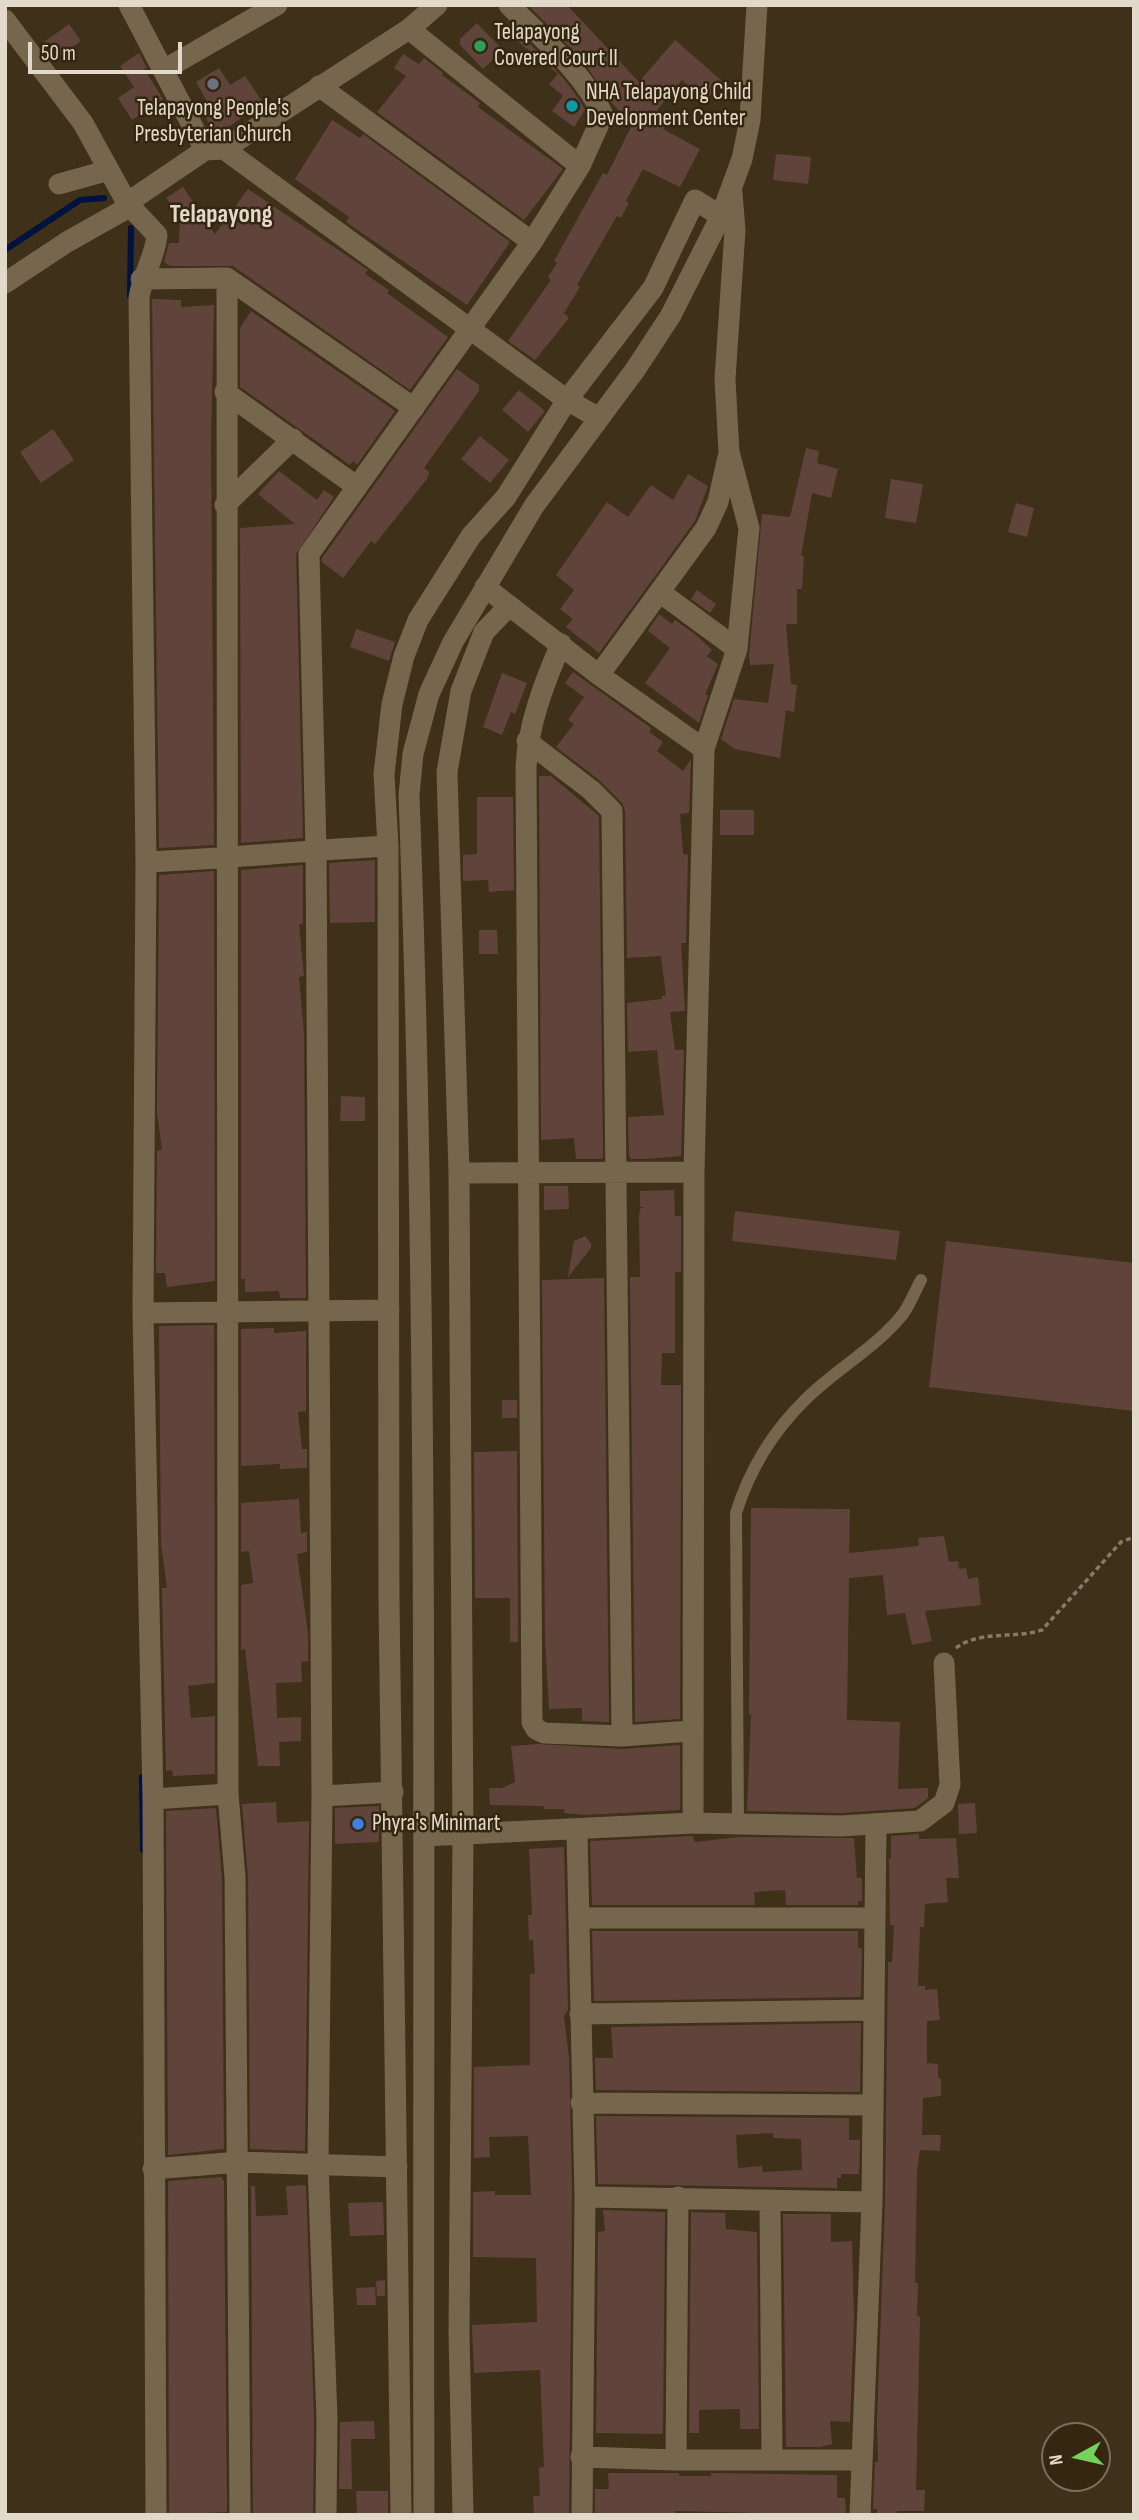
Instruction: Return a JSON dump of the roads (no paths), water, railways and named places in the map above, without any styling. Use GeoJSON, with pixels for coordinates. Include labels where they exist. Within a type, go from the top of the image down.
{"type":"FeatureCollection","features":[{"type":"Feature","properties":{"kind":"street"},"geometry":{"type":"LineString","coordinates":[[130,5],[165,69],[215,149],[472,328],[567,400],[599,418]]}},
{"type":"Feature","properties":{"kind":"street"},"geometry":{"type":"LineString","coordinates":[[165,69],[277,5]]}},
{"type":"Feature","properties":{"kind":"street"},"geometry":{"type":"LineString","coordinates":[[5,283],[66,242],[122,211],[127,203],[409,29],[437,5]]}},
{"type":"Feature","properties":{"kind":"street"},"geometry":{"type":"LineString","coordinates":[[326,2515],[327,2420],[318,2162],[322,1796],[316,849],[309,554],[532,242],[580,166],[604,115],[593,94],[567,63],[509,5]]}},
{"type":"Feature","properties":{"kind":"street"},"geometry":{"type":"LineString","coordinates":[[424,2515],[424,1836],[419,1305],[409,795],[413,754],[429,694],[453,642],[534,506],[671,315],[721,216],[742,159],[750,120],[757,5]]}},
{"type":"Feature","properties":{"kind":"street"},"geometry":{"type":"LineString","coordinates":[[5,20],[83,123],[107,171],[127,203],[157,235],[155,253],[141,279],[146,862],[143,1313],[153,1800],[156,2515]]}},
{"type":"Feature","properties":{"kind":"street"},"geometry":{"type":"LineString","coordinates":[[409,29],[580,166]]}},
{"type":"Feature","properties":{"kind":"street"},"geometry":{"type":"LineString","coordinates":[[319,86],[532,242]]}},
{"type":"Feature","properties":{"kind":"street"},"geometry":{"type":"LineString","coordinates":[[59,184],[107,171]]}},
{"type":"Feature","properties":{"kind":"street"},"geometry":{"type":"LineString","coordinates":[[693,1823],[691,1731],[694,1172],[704,749],[737,649],[749,528],[729,452],[726,379],[736,230],[731,187]]}},
{"type":"Feature","properties":{"kind":"street"},"geometry":{"type":"LineString","coordinates":[[401,2515],[388,1310],[388,846],[384,775],[392,704],[404,656],[418,621],[471,536],[506,497],[567,400],[653,288],[695,200],[721,216]]}},
{"type":"Feature","properties":{"kind":"street"},"geometry":{"type":"LineString","coordinates":[[141,279],[227,278],[414,408]]}},
{"type":"Feature","properties":{"kind":"street"},"geometry":{"type":"LineString","coordinates":[[227,278],[225,505],[229,1310],[228,1794],[235,1877],[240,2515]]}},
{"type":"Feature","properties":{"kind":"street"},"geometry":{"type":"LineString","coordinates":[[225,392],[356,486]]}},
{"type":"Feature","properties":{"kind":"street"},"geometry":{"type":"LineString","coordinates":[[225,505],[293,439]]}},
{"type":"Feature","properties":{"kind":"street"},"geometry":{"type":"LineString","coordinates":[[599,675],[661,593],[714,511],[729,452]]}},
{"type":"Feature","properties":{"kind":"street"},"geometry":{"type":"LineString","coordinates":[[485,587],[599,675],[704,749]]}},
{"type":"Feature","properties":{"kind":"street"},"geometry":{"type":"LineString","coordinates":[[661,593],[737,649]]}},
{"type":"Feature","properties":{"kind":"street"},"geometry":{"type":"LineString","coordinates":[[463,2515],[459,2333],[463,1835],[459,1172],[447,772],[461,691],[484,632],[509,606]]}},
{"type":"Feature","properties":{"kind":"street"},"geometry":{"type":"LineString","coordinates":[[561,644],[527,741],[532,1722],[536,1729],[544,1733],[622,1736],[691,1731]]}},
{"type":"Feature","properties":{"kind":"street"},"geometry":{"type":"LineString","coordinates":[[527,741],[592,790],[612,811],[622,1736]]}},
{"type":"Feature","properties":{"kind":"street"},"geometry":{"type":"LineString","coordinates":[[146,862],[226,859],[316,849],[388,846]]}},
{"type":"Feature","properties":{"kind":"street"},"geometry":{"type":"LineString","coordinates":[[459,1172],[694,1172]]}},
{"type":"Feature","properties":{"kind":"street"},"geometry":{"type":"LineString","coordinates":[[143,1313],[229,1310],[318,1313],[388,1310]]}},
{"type":"Feature","properties":{"kind":"street"},"geometry":{"type":"LineString","coordinates":[[424,1836],[577,1831],[693,1823],[876,1824],[920,1821],[936,1811],[948,1796],[944,1663]]}},
{"type":"Feature","properties":{"kind":"street"},"geometry":{"type":"LineString","coordinates":[[322,1796],[393,1792]]}},
{"type":"Feature","properties":{"kind":"street"},"geometry":{"type":"LineString","coordinates":[[153,1800],[228,1794]]}},
{"type":"Feature","properties":{"kind":"street"},"geometry":{"type":"LineString","coordinates":[[860,2515],[860,2459],[872,2202],[876,1824]]}},
{"type":"Feature","properties":{"kind":"street"},"geometry":{"type":"LineString","coordinates":[[577,1831],[585,2197],[582,2515]]}},
{"type":"Feature","properties":{"kind":"street"},"geometry":{"type":"LineString","coordinates":[[580,1918],[875,1918]]}},
{"type":"Feature","properties":{"kind":"street"},"geometry":{"type":"LineString","coordinates":[[580,2014],[874,2010]]}},
{"type":"Feature","properties":{"kind":"street"},"geometry":{"type":"LineString","coordinates":[[582,2103],[873,2105]]}},
{"type":"Feature","properties":{"kind":"street"},"geometry":{"type":"LineString","coordinates":[[153,2169],[239,2162],[318,2162],[397,2167]]}},
{"type":"Feature","properties":{"kind":"street"},"geometry":{"type":"LineString","coordinates":[[585,2197],[872,2202]]}},
{"type":"Feature","properties":{"kind":"street"},"geometry":{"type":"LineString","coordinates":[[676,2460],[678,2197]]}},
{"type":"Feature","properties":{"kind":"street"},"geometry":{"type":"LineString","coordinates":[[770,2200],[772,2459]]}},
{"type":"Feature","properties":{"kind":"street"},"geometry":{"type":"LineString","coordinates":[[581,2457],[676,2460],[860,2459]]}},
{"type":"Feature","properties":{"kind":"lane"},"geometry":{"type":"LineString","coordinates":[[738,1824],[736,1513],[748,1474],[769,1440],[806,1399],[877,1340],[904,1312],[921,1280]]}},
{"type":"Feature","properties":{"kind":"waterway"},"geometry":{"type":"LineString","coordinates":[[5,250],[80,200],[104,198]]}},
{"type":"Feature","properties":{"kind":"waterway"},"geometry":{"type":"LineString","coordinates":[[130,296],[131,228]]}},
{"type":"Feature","properties":{"kind":"waterway"},"geometry":{"type":"LineString","coordinates":[[142,1777],[143,1850]]}},
{"type":"Feature","properties":{"kind":"place","name":"Telapayong Covered Court II"},"geometry":{"type":"Point","coordinates":[480,46]}},
{"type":"Feature","properties":{"kind":"place","name":"Telapayong People's Presbyterian Church"},"geometry":{"type":"Point","coordinates":[213,84]}},
{"type":"Feature","properties":{"kind":"place","name":"NHA Telapayong Child Development Center"},"geometry":{"type":"Point","coordinates":[572,106]}},
{"type":"Feature","properties":{"kind":"place","name":"Phyra's Minimart"},"geometry":{"type":"Point","coordinates":[358,1824]}},
{"type":"Feature","properties":{"kind":"district","name":"Telapayong"},"geometry":{"type":"Point","coordinates":[221,215]}}]}
